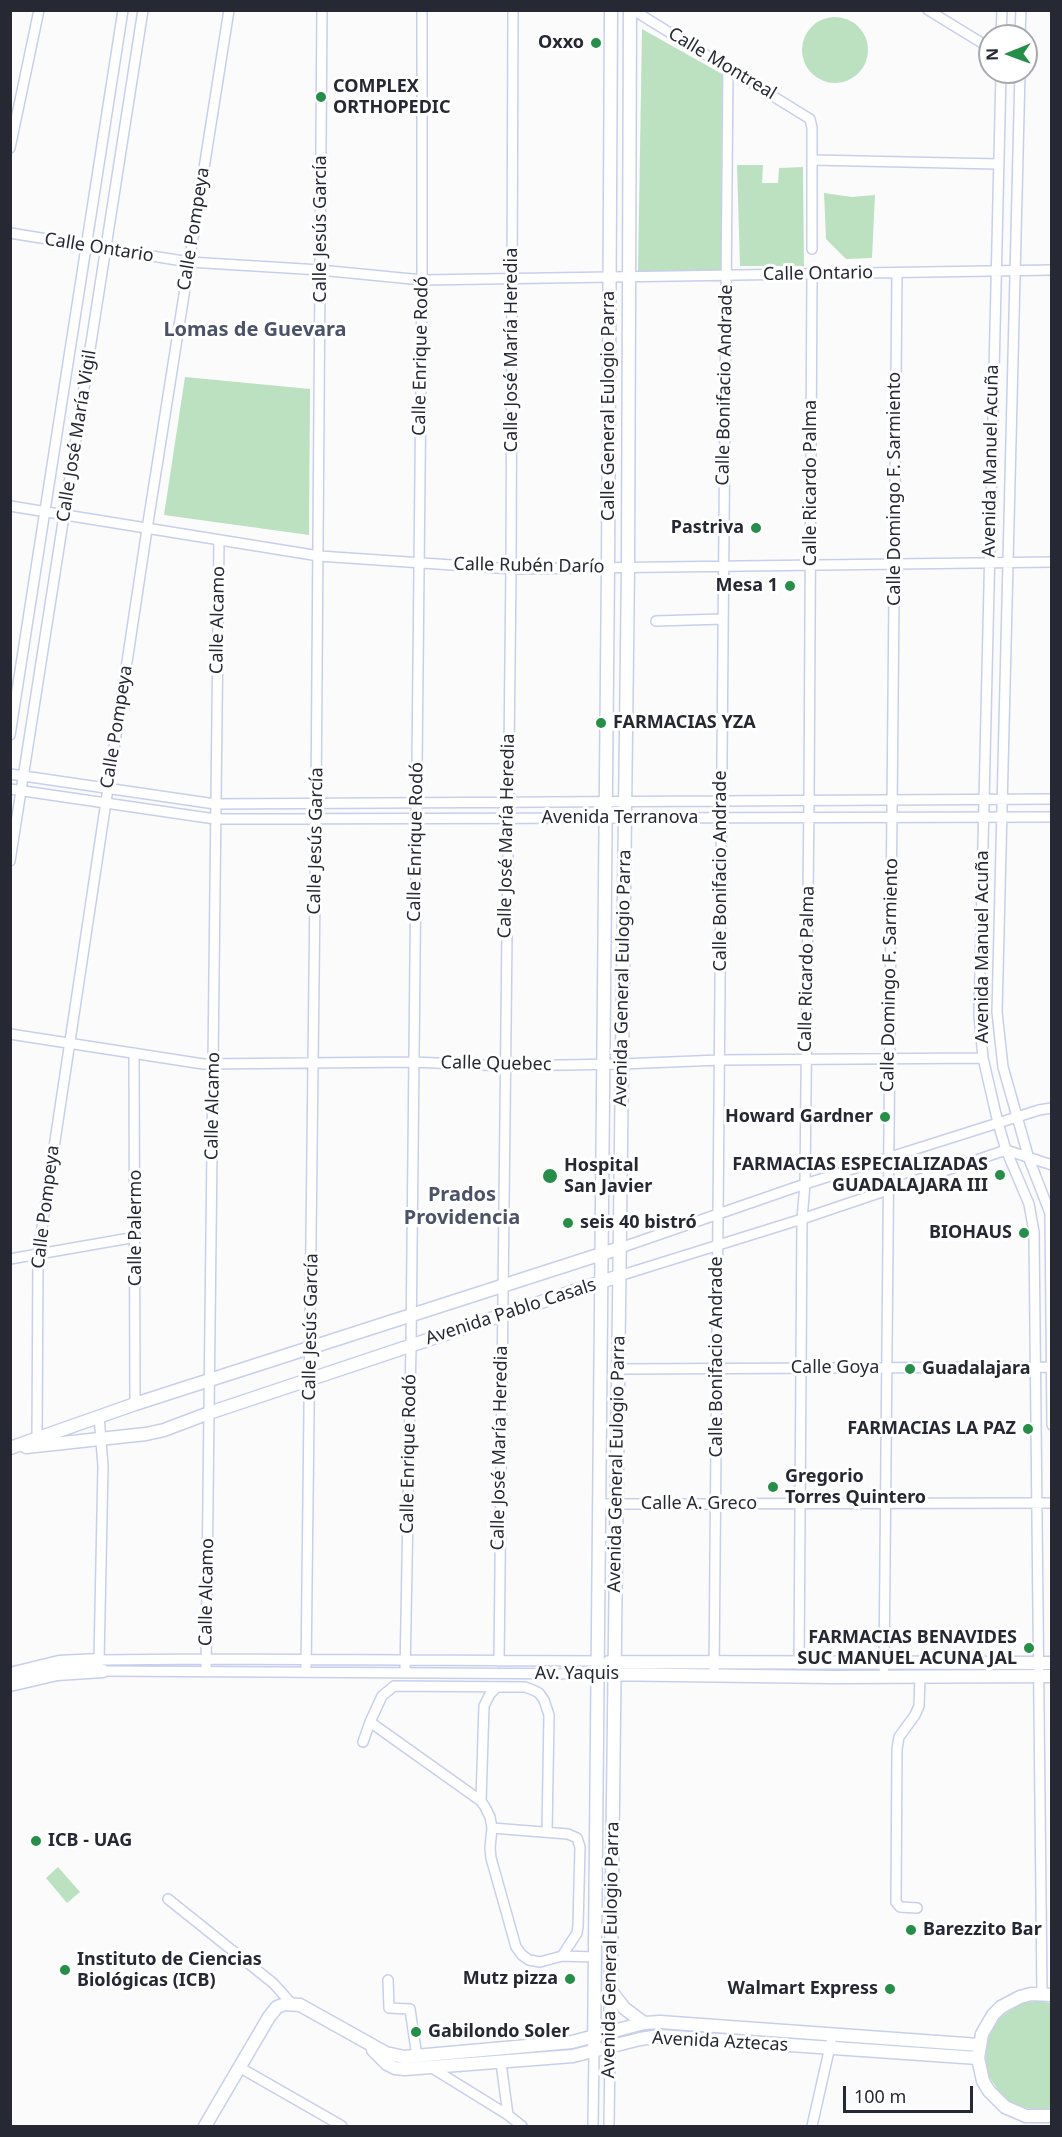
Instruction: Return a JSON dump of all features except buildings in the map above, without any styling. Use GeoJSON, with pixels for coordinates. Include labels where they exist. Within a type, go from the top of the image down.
{"type":"FeatureCollection","features":[{"type":"Feature","properties":{"kind":"street"},"geometry":{"type":"LineString","coordinates":[[10,148],[39,10]]}},
{"type":"Feature","properties":{"kind":"street","name":"Calle José María Vigil"},"geometry":{"type":"LineString","coordinates":[[10,735],[123,10]]}},
{"type":"Feature","properties":{"kind":"street","name":"Calle José María Vigil"},"geometry":{"type":"LineString","coordinates":[[10,861],[143,10]]}},
{"type":"Feature","properties":{"kind":"street","name":"Calle Pompeya"},"geometry":{"type":"LineString","coordinates":[[37,1442],[38,1254],[147,529],[229,10]]}},
{"type":"Feature","properties":{"kind":"street","name":"Calle Jesús García"},"geometry":{"type":"LineString","coordinates":[[306,1672],[319,556],[322,10]]}},
{"type":"Feature","properties":{"kind":"street","name":"Calle Enrique Rodó"},"geometry":{"type":"LineString","coordinates":[[405,1673],[417,803],[422,10]]}},
{"type":"Feature","properties":{"kind":"street","name":"Calle José María Heredia"},"geometry":{"type":"LineString","coordinates":[[499,1661],[511,569],[513,10]]}},
{"type":"Feature","properties":{"kind":"street","name":"Calle General Eulogio Parra"},"geometry":{"type":"LineString","coordinates":[[606,802],[611,10]]}},
{"type":"Feature","properties":{"kind":"street","name":"Calle General Eulogio Parra"},"geometry":{"type":"LineString","coordinates":[[625,802],[632,10]]}},
{"type":"Feature","properties":{"kind":"street","name":"Calle Montreal"},"geometry":{"type":"LineString","coordinates":[[632,10],[810,119],[812,160]]}},
{"type":"Feature","properties":{"kind":"street"},"geometry":{"type":"LineString","coordinates":[[928,10],[978,41]]}},
{"type":"Feature","properties":{"kind":"street","name":"Calle Bonifacio Andrade"},"geometry":{"type":"LineString","coordinates":[[715,1668],[728,68]]}},
{"type":"Feature","properties":{"kind":"street","name":"Avenida Manuel Acuña"},"geometry":{"type":"LineString","coordinates":[[1000,84],[980,1034],[983,1058],[998,1123],[1006,1150],[1029,1204],[1032,1218],[1037,1503],[1046,1670],[1041,1806],[1047,1994]]}},
{"type":"Feature","properties":{"kind":"street","name":"Avenida Manuel Acuña"},"geometry":{"type":"LineString","coordinates":[[1020,84],[998,1031],[1003,1067],[1017,1117],[1029,1159],[1050,1213],[1052,1425]]}},
{"type":"Feature","properties":{"kind":"street"},"geometry":{"type":"LineString","coordinates":[[812,249],[812,160],[998,164]]}},
{"type":"Feature","properties":{"kind":"street","name":"Calle Ontario"},"geometry":{"type":"LineString","coordinates":[[10,233],[189,262],[320,270],[422,280],[1052,270]]}},
{"type":"Feature","properties":{"kind":"street","name":"Calle Domingo F. Sarmiento"},"geometry":{"type":"LineString","coordinates":[[884,1677],[897,273]]}},
{"type":"Feature","properties":{"kind":"street","name":"Calle Ricardo Palma"},"geometry":{"type":"LineString","coordinates":[[799,1664],[802,1219],[805,1184],[809,818],[812,274]]}},
{"type":"Feature","properties":{"kind":"street","name":"Calle Rubén Darío"},"geometry":{"type":"LineString","coordinates":[[10,506],[319,556],[511,569],[1052,562]]}},
{"type":"Feature","properties":{"kind":"street","name":"Calle Alcamo"},"geometry":{"type":"LineString","coordinates":[[206,1672],[219,540]]}},
{"type":"Feature","properties":{"kind":"street"},"geometry":{"type":"LineString","coordinates":[[656,621],[723,620]]}},
{"type":"Feature","properties":{"kind":"street","name":"Avenida Terranova"},"geometry":{"type":"LineString","coordinates":[[10,774],[215,804],[1052,800]]}},
{"type":"Feature","properties":{"kind":"street","name":"Avenida Terranova"},"geometry":{"type":"LineString","coordinates":[[10,789],[215,819],[1052,817]]}},
{"type":"Feature","properties":{"kind":"street","name":"Avenida General Eulogio Parra"},"geometry":{"type":"LineString","coordinates":[[593,2127],[606,802]]}},
{"type":"Feature","properties":{"kind":"street","name":"Avenida General Eulogio Parra"},"geometry":{"type":"LineString","coordinates":[[609,2127],[625,802]]}},
{"type":"Feature","properties":{"kind":"street","name":"Calle Quebec"},"geometry":{"type":"LineString","coordinates":[[10,1034],[213,1064],[413,1062],[504,1066],[720,1060],[983,1058]]}},
{"type":"Feature","properties":{"kind":"street","name":"Calle Palermo"},"geometry":{"type":"LineString","coordinates":[[135,1053],[135,1404]]}},
{"type":"Feature","properties":{"kind":"street","name":"Avenida Pablo Casals"},"geometry":{"type":"LineString","coordinates":[[37,1442],[99,1416],[135,1404],[600,1255],[805,1184],[1052,1108]]}},
{"type":"Feature","properties":{"kind":"street"},"geometry":{"type":"LineString","coordinates":[[1006,1150],[1052,1165]]}},
{"type":"Feature","properties":{"kind":"street","name":"Avenida Pablo Casals"},"geometry":{"type":"LineString","coordinates":[[10,1448],[37,1442],[146,1434],[600,1282],[802,1219],[1006,1150]]}},
{"type":"Feature","properties":{"kind":"street"},"geometry":{"type":"LineString","coordinates":[[10,1259],[136,1237]]}},
{"type":"Feature","properties":{"kind":"street","name":"Calle Goya"},"geometry":{"type":"LineString","coordinates":[[618,1369],[1051,1367]]}},
{"type":"Feature","properties":{"kind":"street"},"geometry":{"type":"LineString","coordinates":[[99,1416],[102,1439],[101,1666]]}},
{"type":"Feature","properties":{"kind":"street","name":"Calle A. Greco"},"geometry":{"type":"LineString","coordinates":[[598,1504],[1052,1503]]}},
{"type":"Feature","properties":{"kind":"street","name":"Av. Yaquis"},"geometry":{"type":"LineString","coordinates":[[101,1666],[206,1659],[499,1661],[597,1668]]}},
{"type":"Feature","properties":{"kind":"street"},"geometry":{"type":"LineString","coordinates":[[10,1674],[59,1662],[101,1666]]}},
{"type":"Feature","properties":{"kind":"street","name":"Av. Yaquis"},"geometry":{"type":"LineString","coordinates":[[615,1668],[666,1662],[715,1668],[884,1677],[1046,1670]]}},
{"type":"Feature","properties":{"kind":"street","name":"Av. Yaquis"},"geometry":{"type":"LineString","coordinates":[[615,1668],[884,1664],[1046,1670]]}},
{"type":"Feature","properties":{"kind":"street"},"geometry":{"type":"LineString","coordinates":[[10,1685],[101,1666]]}},
{"type":"Feature","properties":{"kind":"street","name":"Av. Yaquis"},"geometry":{"type":"LineString","coordinates":[[101,1666],[206,1672],[405,1673],[597,1668]]}},
{"type":"Feature","properties":{"kind":"street"},"geometry":{"type":"LineString","coordinates":[[597,1668],[615,1668]]}},
{"type":"Feature","properties":{"kind":"street"},"geometry":{"type":"LineString","coordinates":[[917,1908],[900,1907],[896,1902],[897,1749],[899,1737],[919,1706],[920,1677]]}},
{"type":"Feature","properties":{"kind":"street"},"geometry":{"type":"LineString","coordinates":[[363,1742],[382,1696],[394,1686],[525,1688],[539,1693],[549,1715],[547,1832]]}},
{"type":"Feature","properties":{"kind":"street"},"geometry":{"type":"LineString","coordinates":[[468,1686],[477,1692],[484,1706]]}},
{"type":"Feature","properties":{"kind":"street"},"geometry":{"type":"LineString","coordinates":[[481,1801],[484,1706],[490,1694],[497,1687]]}},
{"type":"Feature","properties":{"kind":"street"},"geometry":{"type":"LineString","coordinates":[[370,1722],[481,1801],[490,1817],[492,1828],[491,1858],[516,1947],[522,1955],[529,1960],[540,1962],[564,1954],[595,1954]]}},
{"type":"Feature","properties":{"kind":"street"},"geometry":{"type":"LineString","coordinates":[[1041,1806],[1052,1806]]}},
{"type":"Feature","properties":{"kind":"street"},"geometry":{"type":"LineString","coordinates":[[492,1828],[573,1835],[577,1838],[580,1847],[578,1926],[564,1954]]}},
{"type":"Feature","properties":{"kind":"street"},"geometry":{"type":"LineString","coordinates":[[596,1843],[613,1843]]}},
{"type":"Feature","properties":{"kind":"street"},"geometry":{"type":"LineString","coordinates":[[168,1899],[273,1983],[292,2004]]}},
{"type":"Feature","properties":{"kind":"street"},"geometry":{"type":"LineString","coordinates":[[388,1980],[389,2008],[410,2009],[417,2057]]}},
{"type":"Feature","properties":{"kind":"street"},"geometry":{"type":"LineString","coordinates":[[611,1991],[624,2008],[644,2023]]}},
{"type":"Feature","properties":{"kind":"street"},"geometry":{"type":"LineString","coordinates":[[1047,1994],[1020,1997],[1001,2007],[986,2024],[979,2045],[978,2058],[983,2080],[996,2100],[1026,2121],[1052,2116]]}},
{"type":"Feature","properties":{"kind":"street"},"geometry":{"type":"LineString","coordinates":[[205,2127],[269,2017],[277,2007],[292,2004]]}},
{"type":"Feature","properties":{"kind":"street","name":"Avenida Aztecas"},"geometry":{"type":"LineString","coordinates":[[292,2004],[308,2009],[366,2043],[395,2056],[493,2059],[573,2056],[640,2038],[660,2036],[978,2058]]}},
{"type":"Feature","properties":{"kind":"street","name":"Avenida Aztecas"},"geometry":{"type":"LineString","coordinates":[[366,2043],[378,2056],[395,2068],[405,2069],[432,2068],[493,2059],[594,2037],[644,2023],[660,2022],[979,2045]]}},
{"type":"Feature","properties":{"kind":"street"},"geometry":{"type":"LineString","coordinates":[[812,2127],[832,2033]]}},
{"type":"Feature","properties":{"kind":"street"},"geometry":{"type":"LineString","coordinates":[[493,2059],[508,2115]]}},
{"type":"Feature","properties":{"kind":"street"},"geometry":{"type":"LineString","coordinates":[[239,2067],[342,2127]]}},
{"type":"Feature","properties":{"kind":"street"},"geometry":{"type":"LineString","coordinates":[[432,2068],[508,2115],[522,2127]]}},
{"type":"Feature","properties":{"kind":"green space"},"geometry":{"type":"Polygon","coordinates":[[[828,17],[842,17],[854,22],[863,31],[868,50],[866,63],[859,74],[842,83],[828,83],[816,78],[807,69],[802,57],[802,43],[807,31],[816,22],[828,17]]]}},
{"type":"Feature","properties":{"kind":"green space"},"geometry":{"type":"Polygon","coordinates":[[[642,29],[722,74],[721,270],[638,272],[642,29]]]}},
{"type":"Feature","properties":{"kind":"green space"},"geometry":{"type":"Polygon","coordinates":[[[737,165],[763,165],[762,183],[778,183],[779,168],[803,167],[804,266],[740,266],[737,165]]]}},
{"type":"Feature","properties":{"kind":"green space"},"geometry":{"type":"Polygon","coordinates":[[[824,193],[852,197],[875,195],[872,258],[846,259],[826,239],[824,193]]]}},
{"type":"Feature","properties":{"kind":"green space"},"geometry":{"type":"Polygon","coordinates":[[[185,377],[310,389],[309,535],[164,515],[185,377]]]}},
{"type":"Feature","properties":{"kind":"green space"},"geometry":{"type":"Polygon","coordinates":[[[58,1867],[80,1892],[67,1903],[46,1878],[58,1867]]]}},
{"type":"Feature","properties":{"kind":"green space"},"geometry":{"type":"Polygon","coordinates":[[[1036,2001],[1052,2003],[1051,2109],[1036,2111],[1012,2103],[1002,2096],[988,2075],[985,2062],[988,2037],[1001,2016],[1023,2003],[1036,2001]]]}},
{"type":"Feature","properties":{"kind":"place","name":"Oxxo"},"geometry":{"type":"Point","coordinates":[596,43]}},
{"type":"Feature","properties":{"kind":"place","name":"COMPLEX ORTHOPEDIC"},"geometry":{"type":"Point","coordinates":[321,97]}},
{"type":"Feature","properties":{"kind":"place","name":"Pastriva"},"geometry":{"type":"Point","coordinates":[756,528]}},
{"type":"Feature","properties":{"kind":"place","name":"Mesa 1"},"geometry":{"type":"Point","coordinates":[790,586]}},
{"type":"Feature","properties":{"kind":"place","name":"FARMACIAS YZA"},"geometry":{"type":"Point","coordinates":[601,723]}},
{"type":"Feature","properties":{"kind":"place","name":"Howard Gardner"},"geometry":{"type":"Point","coordinates":[885,1117]}},
{"type":"Feature","properties":{"kind":"place","name":"FARMACIAS ESPECIALIZADAS GUADALAJARA III"},"geometry":{"type":"Point","coordinates":[1000,1175]}},
{"type":"Feature","properties":{"kind":"place","name":"Hospital San Javier"},"geometry":{"type":"Point","coordinates":[550,1176]}},
{"type":"Feature","properties":{"kind":"place","name":"seis 40 bistró"},"geometry":{"type":"Point","coordinates":[568,1223]}},
{"type":"Feature","properties":{"kind":"place","name":"BIOHAUS"},"geometry":{"type":"Point","coordinates":[1024,1233]}},
{"type":"Feature","properties":{"kind":"place","name":"Guadalajara"},"geometry":{"type":"Point","coordinates":[910,1369]}},
{"type":"Feature","properties":{"kind":"place","name":"FARMACIAS LA PAZ"},"geometry":{"type":"Point","coordinates":[1028,1429]}},
{"type":"Feature","properties":{"kind":"place","name":"Gregorio Torres Quintero"},"geometry":{"type":"Point","coordinates":[773,1487]}},
{"type":"Feature","properties":{"kind":"place","name":"FARMACIAS BENAVIDES SUC MANUEL ACUNA JAL"},"geometry":{"type":"Point","coordinates":[1029,1648]}},
{"type":"Feature","properties":{"kind":"place","name":"ICB - UAG"},"geometry":{"type":"Point","coordinates":[36,1841]}},
{"type":"Feature","properties":{"kind":"place","name":"Barezzito Bar"},"geometry":{"type":"Point","coordinates":[911,1930]}},
{"type":"Feature","properties":{"kind":"place","name":"Instituto de Ciencias Biológicas (ICB)"},"geometry":{"type":"Point","coordinates":[65,1970]}},
{"type":"Feature","properties":{"kind":"place","name":"Mutz pizza"},"geometry":{"type":"Point","coordinates":[570,1979]}},
{"type":"Feature","properties":{"kind":"place","name":"Walmart Express"},"geometry":{"type":"Point","coordinates":[890,1989]}},
{"type":"Feature","properties":{"kind":"place","name":"Gabilondo Soler"},"geometry":{"type":"Point","coordinates":[416,2032]}},
{"type":"Feature","properties":{"kind":"district","name":"Lomas de Guevara"},"geometry":{"type":"Point","coordinates":[255,330]}},
{"type":"Feature","properties":{"kind":"district","name":"Prados Providencia"},"geometry":{"type":"Point","coordinates":[462,1206]}}]}
